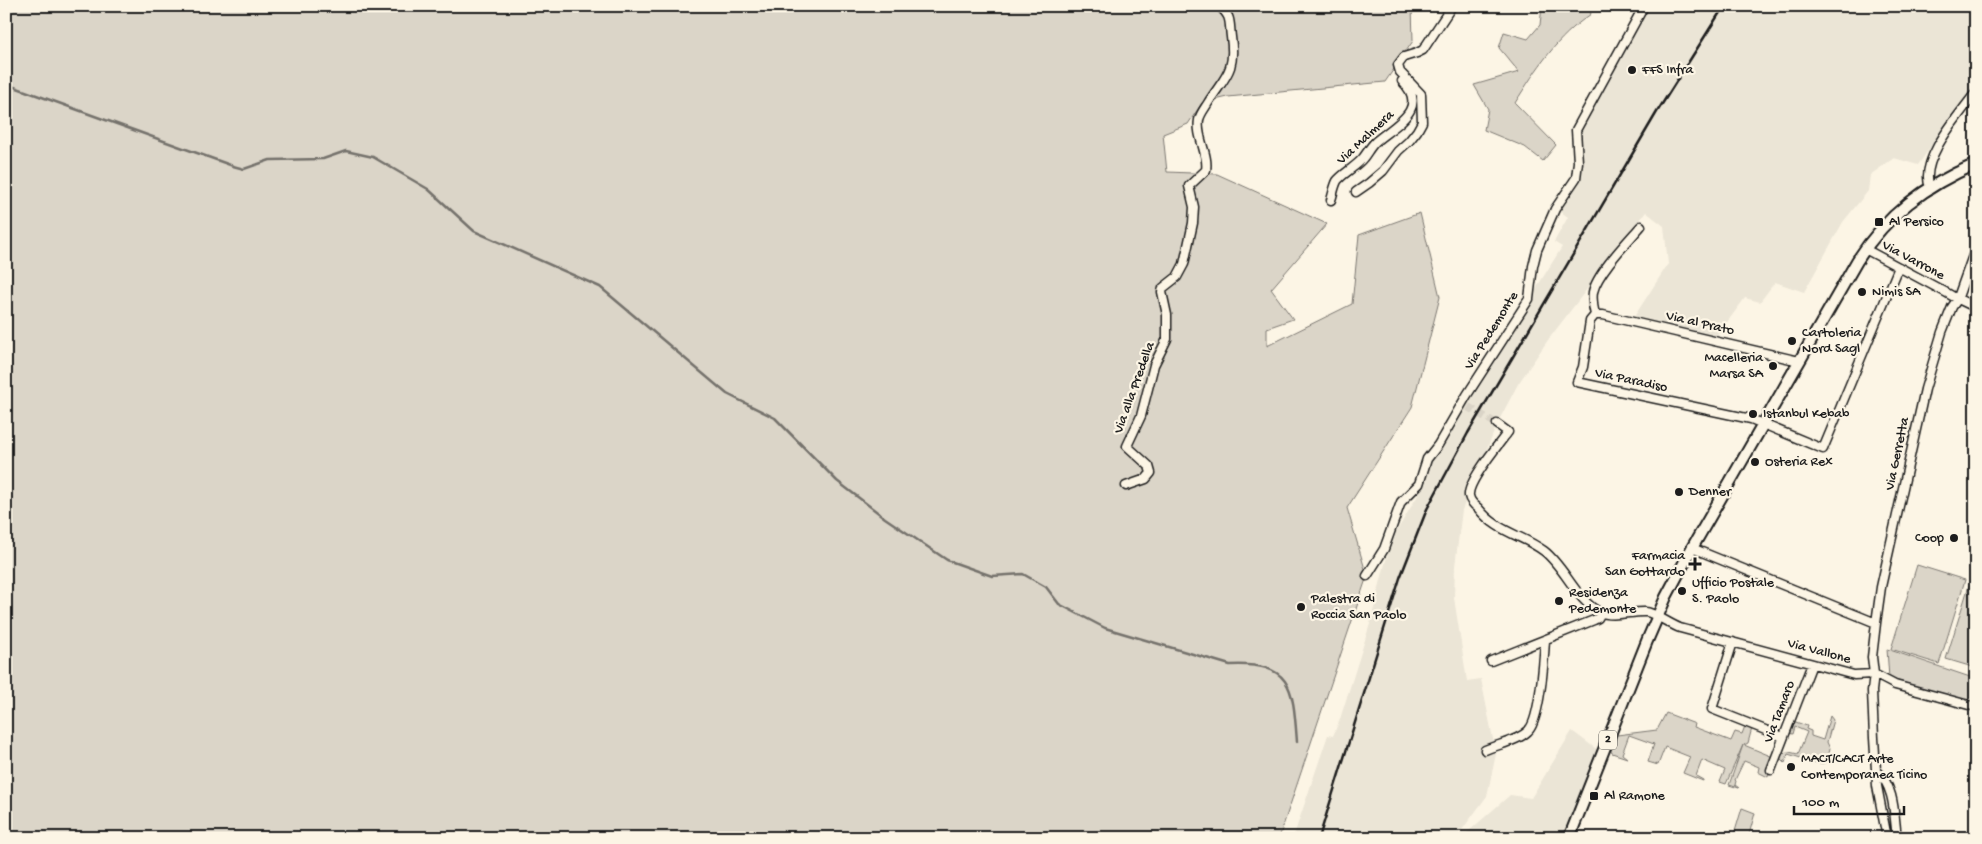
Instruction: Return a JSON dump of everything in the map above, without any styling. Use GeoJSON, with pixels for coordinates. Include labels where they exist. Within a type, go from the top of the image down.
{"type":"FeatureCollection","features":[{"type":"Feature","properties":{"kind":"main road","name":"2"},"geometry":{"type":"LineString","coordinates":[[1569,838],[1657,617],[1692,548],[1865,249],[1889,220],[1930,186],[1976,164]]}},
{"type":"Feature","properties":{"kind":"street","name":"Via alla Predella"},"geometry":{"type":"LineString","coordinates":[[1126,486],[1146,479],[1150,473],[1149,466],[1127,446],[1141,416],[1154,365],[1167,339],[1167,315],[1162,292],[1163,288],[1177,277],[1184,264],[1193,223],[1194,207],[1189,186],[1204,173],[1207,167],[1199,119],[1211,98],[1224,82],[1233,61],[1230,19],[1219,6]]}},
{"type":"Feature","properties":{"kind":"street"},"geometry":{"type":"LineString","coordinates":[[1356,192],[1383,171],[1398,150],[1409,141],[1422,122],[1421,94],[1398,69],[1399,63],[1404,57],[1420,52],[1427,45],[1452,6]]}},
{"type":"Feature","properties":{"kind":"street","name":"Via Pedemonte"},"geometry":{"type":"LineString","coordinates":[[1367,576],[1384,549],[1401,502],[1419,484],[1427,459],[1465,405],[1529,299],[1537,250],[1555,209],[1576,178],[1578,162],[1576,130],[1644,6]]}},
{"type":"Feature","properties":{"kind":"street","name":"Via Malmera"},"geometry":{"type":"LineString","coordinates":[[1331,200],[1338,180],[1363,159],[1375,143],[1409,114],[1412,98],[1411,91],[1397,76],[1396,72],[1398,69]]}},
{"type":"Feature","properties":{"kind":"street"},"geometry":{"type":"LineString","coordinates":[[1930,186],[1928,174],[1934,153],[1943,137],[1976,92]]}},
{"type":"Feature","properties":{"kind":"street","name":"Via Paradiso"},"geometry":{"type":"LineString","coordinates":[[1641,226],[1596,283],[1593,301],[1595,315],[1590,321],[1581,374],[1577,382],[1750,419],[1823,449],[1899,267]]}},
{"type":"Feature","properties":{"kind":"street","name":"Via Gerretta"},"geometry":{"type":"LineString","coordinates":[[1887,838],[1876,770],[1872,691],[1874,674],[1872,657],[1881,587],[1925,389],[1942,332],[1957,300],[1976,247]]}},
{"type":"Feature","properties":{"kind":"street","name":"Via Varrone"},"geometry":{"type":"LineString","coordinates":[[1865,249],[1957,300],[1976,308]]}},
{"type":"Feature","properties":{"kind":"street","name":"Via al Prato"},"geometry":{"type":"LineString","coordinates":[[1595,315],[1603,314],[1799,361]]}},
{"type":"Feature","properties":{"kind":"street"},"geometry":{"type":"LineString","coordinates":[[1491,661],[1596,619],[1601,613],[1582,596],[1550,556],[1539,547],[1495,525],[1471,501],[1469,494],[1473,481],[1508,432],[1497,424]]}},
{"type":"Feature","properties":{"kind":"street"},"geometry":{"type":"LineString","coordinates":[[1692,548],[1876,623]]}},
{"type":"Feature","properties":{"kind":"street","name":"Via Vallone"},"geometry":{"type":"LineString","coordinates":[[1601,613],[1646,612],[1680,628],[1854,675],[1874,674],[1894,685],[1976,707]]}},
{"type":"Feature","properties":{"kind":"street"},"geometry":{"type":"LineString","coordinates":[[1485,750],[1521,736],[1533,726],[1539,704],[1545,640]]}},
{"type":"Feature","properties":{"kind":"street"},"geometry":{"type":"LineString","coordinates":[[1733,642],[1712,709],[1783,737]]}},
{"type":"Feature","properties":{"kind":"street","name":"Via Tamaro"},"geometry":{"type":"LineString","coordinates":[[1771,770],[1812,664]]}},
{"type":"Feature","properties":{"kind":"street"},"geometry":{"type":"LineString","coordinates":[[1876,770],[1890,791],[1897,838]]}},
{"type":"Feature","properties":{"kind":"shaded area"},"geometry":{"type":"Polygon","coordinates":[[[6,6],[1412,6],[1413,41],[1385,82],[1228,97],[1202,103],[1188,124],[1163,134],[1167,172],[1217,174],[1327,224],[1271,289],[1293,319],[1267,328],[1267,346],[1352,304],[1359,235],[1420,213],[1440,297],[1412,407],[1347,508],[1367,576],[1279,838],[6,838],[6,6]]]}},
{"type":"Feature","properties":{"kind":"shaded area"},"geometry":{"type":"Polygon","coordinates":[[[1542,6],[1588,6],[1591,14],[1557,43],[1539,66],[1515,103],[1556,145],[1543,161],[1525,147],[1484,130],[1488,109],[1474,85],[1519,72],[1499,48],[1504,32],[1528,39],[1540,25],[1542,6]]]}},
{"type":"Feature","properties":{"kind":"shaded area"},"geometry":{"type":"Polygon","coordinates":[[[1647,6],[1976,6],[1976,83],[1918,165],[1894,158],[1870,175],[1868,191],[1843,222],[1804,292],[1775,282],[1760,302],[1745,298],[1716,337],[1634,317],[1668,264],[1664,226],[1646,212],[1548,340],[1518,384],[1498,422],[1462,510],[1455,566],[1454,598],[1467,681],[1481,679],[1496,754],[1487,796],[1456,838],[1293,838],[1328,735],[1333,736],[1340,719],[1370,624],[1386,560],[1395,534],[1421,490],[1438,445],[1562,247],[1554,242],[1568,217],[1558,210],[1576,178],[1577,131],[1647,6]]]}},
{"type":"Feature","properties":{"kind":"shaded area"},"geometry":{"type":"Polygon","coordinates":[[[1917,565],[1965,580],[1939,664],[1891,649],[1917,565]]]}},
{"type":"Feature","properties":{"kind":"shaded area"},"geometry":{"type":"Polygon","coordinates":[[[1970,582],[1976,584],[1976,668],[1946,659],[1970,582]]]}},
{"type":"Feature","properties":{"kind":"shaded area"},"geometry":{"type":"Polygon","coordinates":[[[1887,649],[1976,679],[1976,707],[1889,678],[1887,649]]]}},
{"type":"Feature","properties":{"kind":"shaded area"},"geometry":{"type":"Polygon","coordinates":[[[1666,713],[1695,724],[1694,727],[1731,741],[1735,732],[1742,734],[1745,726],[1752,728],[1748,743],[1744,745],[1773,757],[1768,777],[1758,772],[1759,767],[1744,761],[1735,780],[1735,785],[1739,788],[1729,785],[1743,745],[1726,784],[1720,782],[1725,770],[1702,760],[1696,776],[1703,781],[1683,773],[1690,757],[1665,747],[1658,765],[1648,762],[1654,744],[1629,735],[1622,754],[1627,758],[1612,753],[1617,735],[1657,730],[1666,713]]]}},
{"type":"Feature","properties":{"kind":"shaded area"},"geometry":{"type":"Polygon","coordinates":[[[1830,716],[1833,720],[1827,742],[1830,749],[1827,762],[1820,764],[1788,754],[1785,763],[1780,758],[1780,753],[1798,754],[1807,732],[1795,727],[1793,734],[1789,733],[1793,721],[1807,726],[1806,729],[1811,731],[1811,736],[1823,740],[1830,716]]]}},
{"type":"Feature","properties":{"kind":"shaded area"},"geometry":{"type":"Polygon","coordinates":[[[1572,731],[1603,754],[1569,838],[1461,838],[1510,795],[1531,798],[1572,731]]]}},
{"type":"Feature","properties":{"kind":"shaded area"},"geometry":{"type":"Polygon","coordinates":[[[1742,808],[1755,813],[1748,838],[1733,838],[1742,808]]]}},
{"type":"Feature","properties":{"kind":"waterway"},"geometry":{"type":"LineString","coordinates":[[6,84],[244,169],[270,160],[323,159],[346,151],[373,157],[428,189],[474,231],[600,287],[727,394],[775,418],[837,481],[885,518],[947,560],[992,576],[1023,574],[1046,587],[1059,604],[1105,628],[1230,665],[1251,665],[1266,668],[1278,674],[1286,682],[1291,693],[1297,742]]}},
{"type":"Feature","properties":{"kind":"tunnel"},"geometry":{"type":"LineString","coordinates":[[1468,407],[1497,424]]}},
{"type":"Feature","properties":{"kind":"railway"},"geometry":{"type":"LineString","coordinates":[[1319,838],[1400,578],[1427,509],[1468,433],[1657,112],[1724,6]]}},
{"type":"Feature","properties":{"kind":"place","name":"FFS Infra"},"geometry":{"type":"Point","coordinates":[1632,70]}},
{"type":"Feature","properties":{"kind":"place","name":"Al Persico"},"geometry":{"type":"Point","coordinates":[1879,222]}},
{"type":"Feature","properties":{"kind":"place","name":"Nimis SA"},"geometry":{"type":"Point","coordinates":[1862,292]}},
{"type":"Feature","properties":{"kind":"place","name":"Cartoleria Nord Sagl"},"geometry":{"type":"Point","coordinates":[1792,341]}},
{"type":"Feature","properties":{"kind":"place","name":"Macelleria Marsa SA"},"geometry":{"type":"Point","coordinates":[1773,366]}},
{"type":"Feature","properties":{"kind":"place","name":"Istanbul Kebab"},"geometry":{"type":"Point","coordinates":[1753,414]}},
{"type":"Feature","properties":{"kind":"place","name":"Osteria Rex"},"geometry":{"type":"Point","coordinates":[1755,462]}},
{"type":"Feature","properties":{"kind":"place","name":"Denner"},"geometry":{"type":"Point","coordinates":[1679,492]}},
{"type":"Feature","properties":{"kind":"place","name":"Coop"},"geometry":{"type":"Point","coordinates":[1954,538]}},
{"type":"Feature","properties":{"kind":"place","name":"Farmacia San Gottardo"},"geometry":{"type":"Point","coordinates":[1695,564]}},
{"type":"Feature","properties":{"kind":"place","name":"Ufficio Postale S. Paolo"},"geometry":{"type":"Point","coordinates":[1682,591]}},
{"type":"Feature","properties":{"kind":"place","name":"Residenza Pedemonte"},"geometry":{"type":"Point","coordinates":[1559,601]}},
{"type":"Feature","properties":{"kind":"place","name":"Palestra di Roccia San Paolo"},"geometry":{"type":"Point","coordinates":[1301,607]}},
{"type":"Feature","properties":{"kind":"place","name":"MACT/CACT Arte Contemporanea Ticino"},"geometry":{"type":"Point","coordinates":[1791,767]}},
{"type":"Feature","properties":{"kind":"place","name":"Al Ramone"},"geometry":{"type":"Point","coordinates":[1594,796]}}]}
